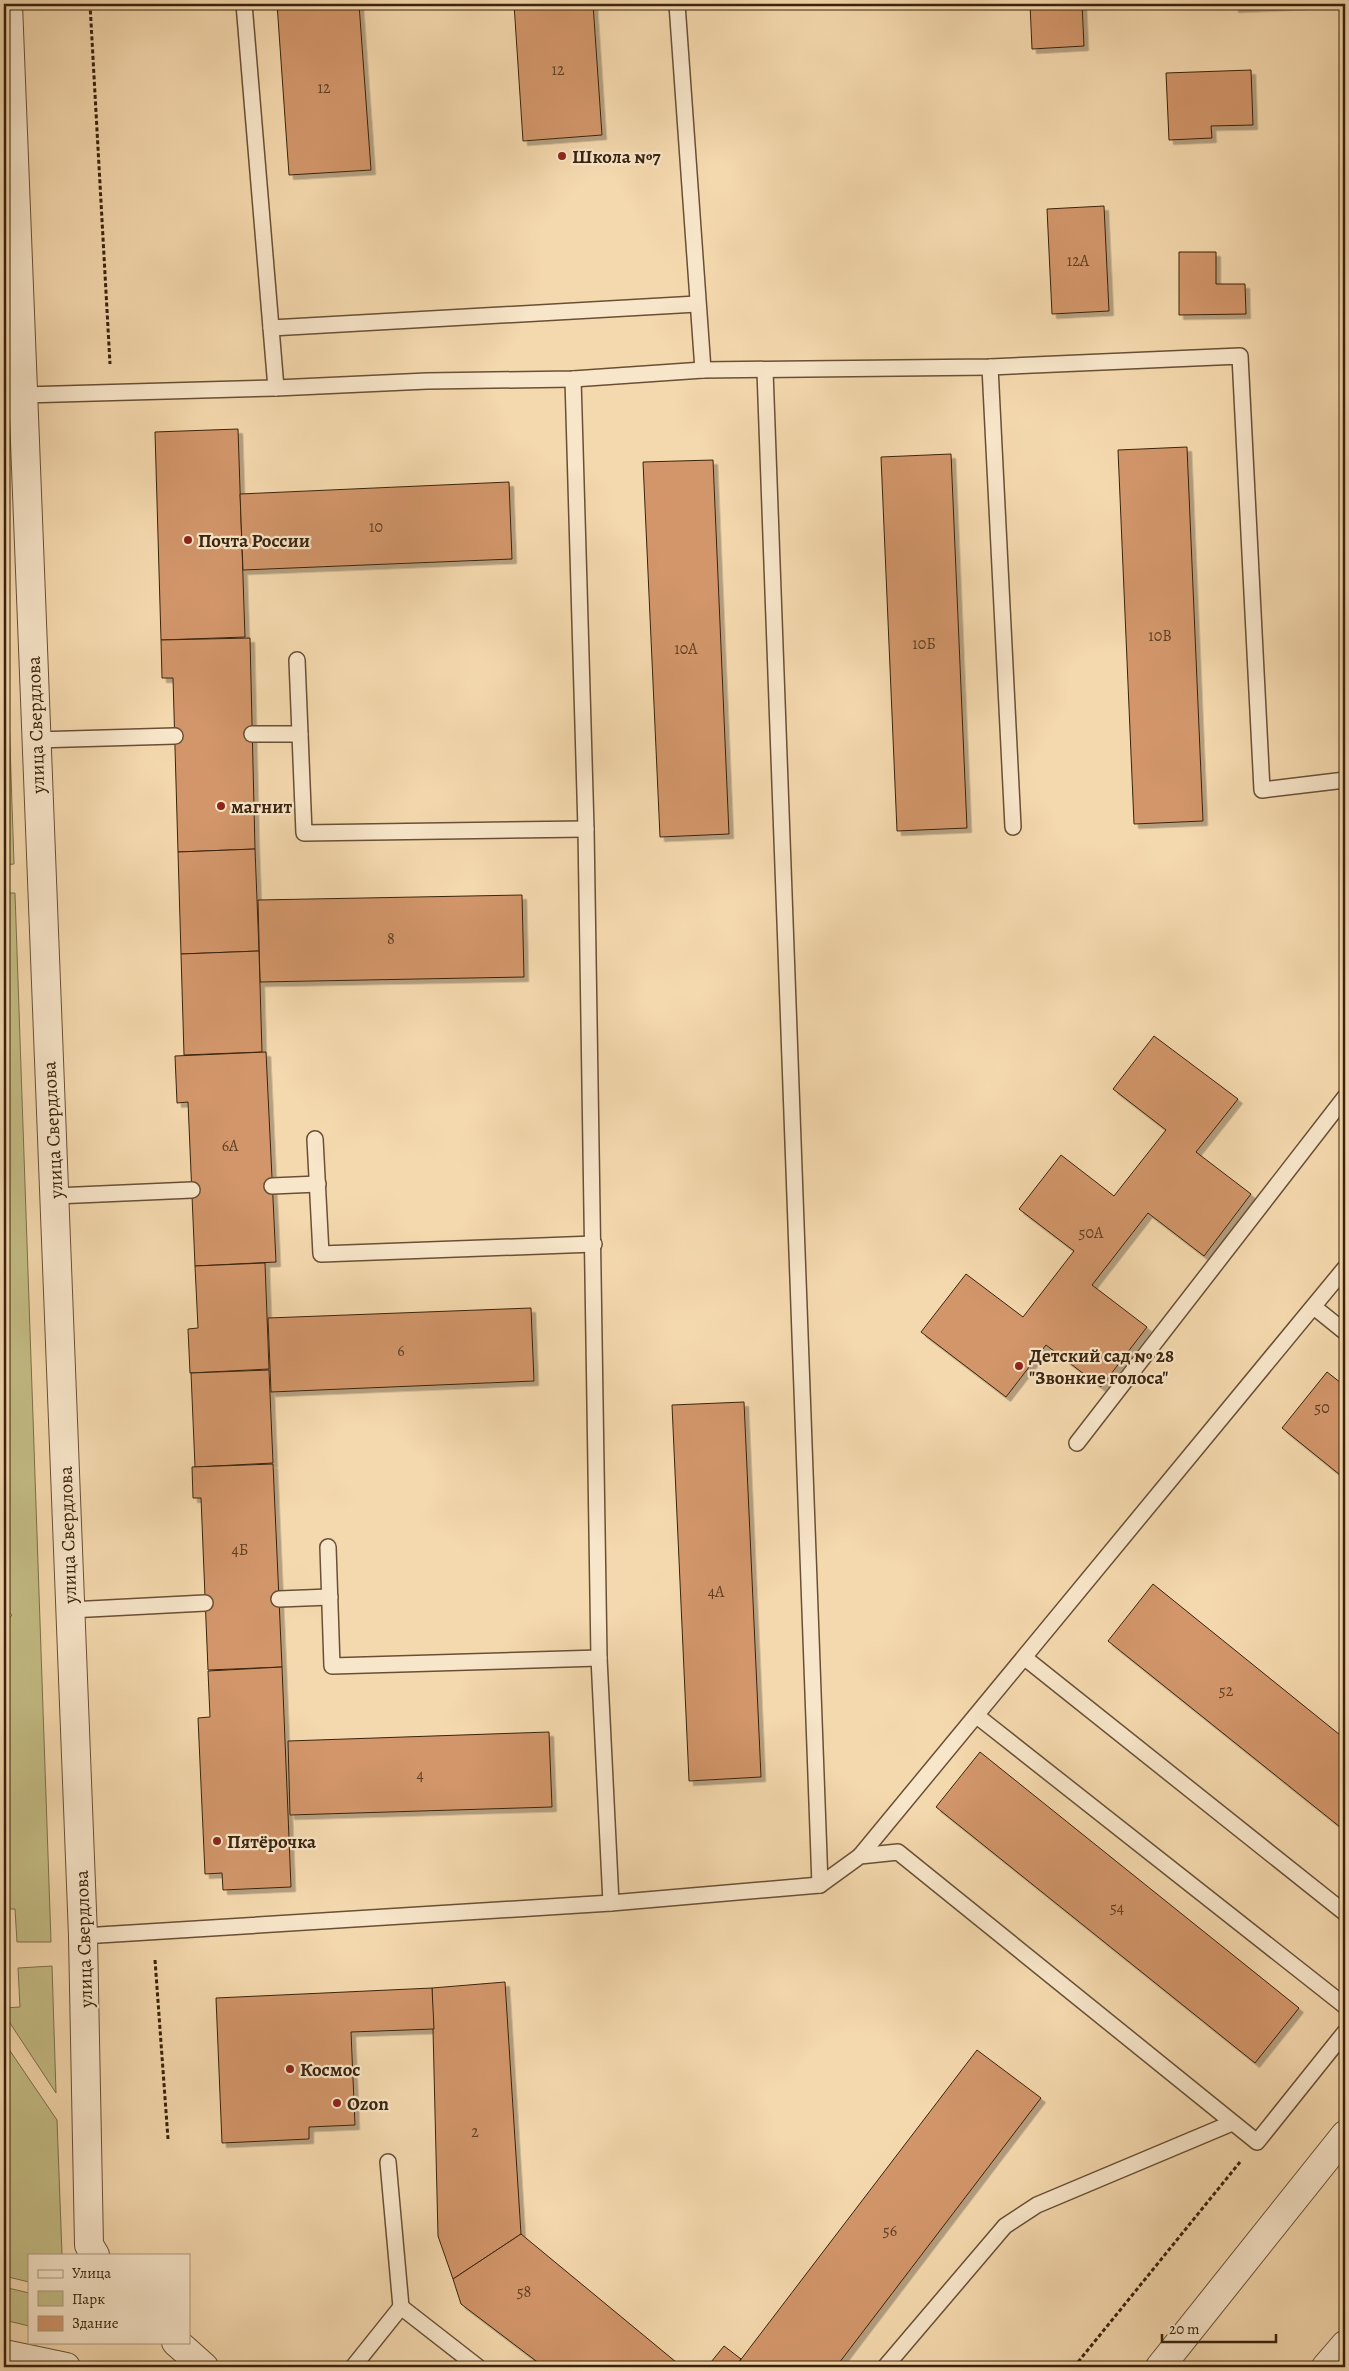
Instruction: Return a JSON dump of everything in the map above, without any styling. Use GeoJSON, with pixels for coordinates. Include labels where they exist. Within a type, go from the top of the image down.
{"type":"FeatureCollection","features":[{"type":"Feature","properties":{"kind":"street","name":"улица Свердлова"},"geometry":{"type":"LineString","coordinates":[[8,4],[35,740],[55,1196],[83,1936],[89,2245],[94,2254]]}},
{"type":"Feature","properties":{"kind":"street"},"geometry":{"type":"LineString","coordinates":[[1160,2367],[1345,2135]]}},
{"type":"Feature","properties":{"kind":"street"},"geometry":{"type":"LineString","coordinates":[[178,2344],[204,2367]]}},
{"type":"Feature","properties":{"kind":"street"},"geometry":{"type":"LineString","coordinates":[[1326,2367],[1345,2345]]}},
{"type":"Feature","properties":{"kind":"street"},"geometry":{"type":"LineString","coordinates":[[4,2354],[66,2367]]}},
{"type":"Feature","properties":{"kind":"lane"},"geometry":{"type":"LineString","coordinates":[[244,4],[276,388]]}},
{"type":"Feature","properties":{"kind":"lane"},"geometry":{"type":"LineString","coordinates":[[677,4],[703,370]]}},
{"type":"Feature","properties":{"kind":"lane"},"geometry":{"type":"LineString","coordinates":[[271,328],[697,304]]}},
{"type":"Feature","properties":{"kind":"lane"},"geometry":{"type":"LineString","coordinates":[[23,395],[276,388],[427,381],[573,379],[703,370],[765,371],[990,367],[1240,356],[1262,790],[1345,780]]}},
{"type":"Feature","properties":{"kind":"lane"},"geometry":{"type":"LineString","coordinates":[[990,367],[1013,827]]}},
{"type":"Feature","properties":{"kind":"lane"},"geometry":{"type":"LineString","coordinates":[[765,371],[820,1885]]}},
{"type":"Feature","properties":{"kind":"lane"},"geometry":{"type":"LineString","coordinates":[[573,379],[586,830],[599,1658],[611,1903]]}},
{"type":"Feature","properties":{"kind":"lane"},"geometry":{"type":"LineString","coordinates":[[297,660],[304,833],[586,830]]}},
{"type":"Feature","properties":{"kind":"lane"},"geometry":{"type":"LineString","coordinates":[[252,734],[300,734]]}},
{"type":"Feature","properties":{"kind":"lane"},"geometry":{"type":"LineString","coordinates":[[35,740],[174,736]]}},
{"type":"Feature","properties":{"kind":"lane"},"geometry":{"type":"LineString","coordinates":[[1077,1443],[1345,1098]]}},
{"type":"Feature","properties":{"kind":"lane"},"geometry":{"type":"LineString","coordinates":[[315,1139],[321,1254],[594,1244]]}},
{"type":"Feature","properties":{"kind":"lane"},"geometry":{"type":"LineString","coordinates":[[272,1186],[318,1184]]}},
{"type":"Feature","properties":{"kind":"lane"},"geometry":{"type":"LineString","coordinates":[[55,1196],[192,1190]]}},
{"type":"Feature","properties":{"kind":"lane"},"geometry":{"type":"LineString","coordinates":[[83,1936],[611,1903],[820,1885],[860,1856],[1345,1268]]}},
{"type":"Feature","properties":{"kind":"lane"},"geometry":{"type":"LineString","coordinates":[[1314,1307],[1345,1332]]}},
{"type":"Feature","properties":{"kind":"lane"},"geometry":{"type":"LineString","coordinates":[[328,1547],[332,1666],[599,1658]]}},
{"type":"Feature","properties":{"kind":"lane"},"geometry":{"type":"LineString","coordinates":[[279,1599],[330,1597]]}},
{"type":"Feature","properties":{"kind":"lane"},"geometry":{"type":"LineString","coordinates":[[70,1610],[205,1603]]}},
{"type":"Feature","properties":{"kind":"lane"},"geometry":{"type":"LineString","coordinates":[[1025,1658],[1345,1913]]}},
{"type":"Feature","properties":{"kind":"lane"},"geometry":{"type":"LineString","coordinates":[[977,1716],[1345,2006]]}},
{"type":"Feature","properties":{"kind":"lane"},"geometry":{"type":"LineString","coordinates":[[860,1856],[898,1852],[1256,2142],[1345,2032]]}},
{"type":"Feature","properties":{"kind":"lane"},"geometry":{"type":"LineString","coordinates":[[885,2367],[1005,2226],[1037,2205],[1232,2123]]}},
{"type":"Feature","properties":{"kind":"lane"},"geometry":{"type":"LineString","coordinates":[[352,2367],[401,2307],[388,2162]]}},
{"type":"Feature","properties":{"kind":"lane"},"geometry":{"type":"LineString","coordinates":[[401,2307],[478,2367]]}},
{"type":"Feature","properties":{"kind":"path"},"geometry":{"type":"LineString","coordinates":[[90,4],[112,392]]}},
{"type":"Feature","properties":{"kind":"path"},"geometry":{"type":"LineString","coordinates":[[154,1931],[168,2139]]}},
{"type":"Feature","properties":{"kind":"path"},"geometry":{"type":"LineString","coordinates":[[1074,2367],[1256,2142]]}},
{"type":"Feature","properties":{"kind":"green space"},"geometry":{"type":"Polygon","coordinates":[[[4,567],[14,864],[4,865],[4,567]]]}},
{"type":"Feature","properties":{"kind":"green space"},"geometry":{"type":"Polygon","coordinates":[[[4,893],[15,893],[51,1942],[17,1942],[15,1909],[4,1909],[4,1624],[12,1615],[4,1608],[4,893]]]}},
{"type":"Feature","properties":{"kind":"green space"},"geometry":{"type":"Polygon","coordinates":[[[52,1966],[56,2093],[4,2014],[4,2008],[20,2007],[18,1968],[52,1966]]]}},
{"type":"Feature","properties":{"kind":"green space"},"geometry":{"type":"Polygon","coordinates":[[[4,2042],[57,2120],[62,2254],[28,2254],[28,2282],[4,2276],[4,2042]]]}},
{"type":"Feature","properties":{"kind":"green space"},"geometry":{"type":"Polygon","coordinates":[[[4,2287],[28,2293],[28,2326],[4,2320],[4,2287]]]}},
{"type":"Feature","properties":{"kind":"building"},"geometry":{"type":"Polygon","coordinates":[[[277,4],[359,4],[371,170],[289,175],[277,4]]]}},
{"type":"Feature","properties":{"kind":"building"},"geometry":{"type":"Polygon","coordinates":[[[514,4],[593,4],[602,135],[523,141],[514,4]]]}},
{"type":"Feature","properties":{"kind":"building"},"geometry":{"type":"Polygon","coordinates":[[[1030,4],[1082,4],[1084,46],[1032,49],[1030,4]]]}},
{"type":"Feature","properties":{"kind":"building"},"geometry":{"type":"Polygon","coordinates":[[[1234,4],[1301,4],[1302,5],[1234,8],[1234,4]]]}},
{"type":"Feature","properties":{"kind":"building"},"geometry":{"type":"Polygon","coordinates":[[[1251,70],[1253,125],[1211,126],[1212,138],[1169,140],[1166,73],[1251,70]]]}},
{"type":"Feature","properties":{"kind":"building"},"geometry":{"type":"Polygon","coordinates":[[[1104,206],[1109,311],[1052,314],[1047,209],[1104,206]]]}},
{"type":"Feature","properties":{"kind":"building"},"geometry":{"type":"Polygon","coordinates":[[[1179,252],[1216,252],[1216,284],[1245,284],[1246,314],[1179,315],[1179,252]]]}},
{"type":"Feature","properties":{"kind":"building"},"geometry":{"type":"Polygon","coordinates":[[[238,429],[245,637],[161,640],[155,432],[238,429]]]}},
{"type":"Feature","properties":{"kind":"building"},"geometry":{"type":"Polygon","coordinates":[[[1187,447],[1203,821],[1134,824],[1118,450],[1187,447]]]}},
{"type":"Feature","properties":{"kind":"building"},"geometry":{"type":"Polygon","coordinates":[[[951,454],[967,828],[897,831],[881,457],[951,454]]]}},
{"type":"Feature","properties":{"kind":"building"},"geometry":{"type":"Polygon","coordinates":[[[713,460],[729,834],[660,837],[643,462],[713,460]]]}},
{"type":"Feature","properties":{"kind":"building"},"geometry":{"type":"Polygon","coordinates":[[[509,482],[512,559],[243,570],[240,494],[509,482]]]}},
{"type":"Feature","properties":{"kind":"building"},"geometry":{"type":"Polygon","coordinates":[[[250,638],[255,849],[178,852],[173,678],[162,678],[161,640],[250,638]]]}},
{"type":"Feature","properties":{"kind":"building"},"geometry":{"type":"Polygon","coordinates":[[[255,849],[259,951],[181,954],[178,852],[255,849]]]}},
{"type":"Feature","properties":{"kind":"building"},"geometry":{"type":"Polygon","coordinates":[[[522,895],[524,977],[260,982],[258,900],[522,895]]]}},
{"type":"Feature","properties":{"kind":"building"},"geometry":{"type":"Polygon","coordinates":[[[259,951],[262,1052],[184,1055],[181,954],[259,951]]]}},
{"type":"Feature","properties":{"kind":"building"},"geometry":{"type":"Polygon","coordinates":[[[1154,1036],[1238,1099],[1196,1152],[1251,1194],[1204,1256],[1148,1213],[1092,1285],[1147,1327],[1101,1387],[1046,1345],[1006,1397],[921,1332],[966,1274],[1023,1317],[1074,1251],[1019,1209],[1061,1155],[1114,1196],[1166,1130],[1113,1089],[1154,1036]]]}},
{"type":"Feature","properties":{"kind":"building"},"geometry":{"type":"Polygon","coordinates":[[[266,1052],[276,1262],[195,1266],[188,1102],[177,1103],[175,1056],[266,1052]]]}},
{"type":"Feature","properties":{"kind":"building"},"geometry":{"type":"Polygon","coordinates":[[[265,1263],[269,1369],[190,1373],[188,1329],[198,1328],[195,1266],[265,1263]]]}},
{"type":"Feature","properties":{"kind":"building"},"geometry":{"type":"Polygon","coordinates":[[[531,1308],[534,1381],[271,1392],[268,1318],[531,1308]]]}},
{"type":"Feature","properties":{"kind":"building"},"geometry":{"type":"Polygon","coordinates":[[[269,1370],[273,1463],[195,1467],[191,1373],[269,1370]]]}},
{"type":"Feature","properties":{"kind":"building"},"geometry":{"type":"Polygon","coordinates":[[[1327,1372],[1345,1386],[1345,1479],[1282,1428],[1327,1372]]]}},
{"type":"Feature","properties":{"kind":"building"},"geometry":{"type":"Polygon","coordinates":[[[744,1402],[761,1777],[689,1781],[672,1405],[744,1402]]]}},
{"type":"Feature","properties":{"kind":"building"},"geometry":{"type":"Polygon","coordinates":[[[273,1464],[282,1667],[208,1670],[201,1498],[193,1498],[192,1467],[273,1464]]]}},
{"type":"Feature","properties":{"kind":"building"},"geometry":{"type":"Polygon","coordinates":[[[1153,1584],[1345,1739],[1345,1831],[1108,1641],[1153,1584]]]}},
{"type":"Feature","properties":{"kind":"building"},"geometry":{"type":"Polygon","coordinates":[[[282,1667],[291,1887],[223,1890],[222,1873],[205,1874],[198,1718],[210,1717],[208,1671],[282,1667]]]}},
{"type":"Feature","properties":{"kind":"building"},"geometry":{"type":"Polygon","coordinates":[[[549,1732],[552,1807],[290,1815],[288,1741],[549,1732]]]}},
{"type":"Feature","properties":{"kind":"building"},"geometry":{"type":"Polygon","coordinates":[[[980,1752],[1299,2008],[1255,2063],[936,1807],[980,1752]]]}},
{"type":"Feature","properties":{"kind":"building"},"geometry":{"type":"Polygon","coordinates":[[[505,1982],[521,2234],[453,2279],[438,2236],[432,1988],[505,1982]]]}},
{"type":"Feature","properties":{"kind":"building"},"geometry":{"type":"Polygon","coordinates":[[[432,1988],[434,2029],[351,2032],[355,2125],[309,2127],[309,2139],[222,2143],[216,1998],[432,1988]]]}},
{"type":"Feature","properties":{"kind":"building"},"geometry":{"type":"Polygon","coordinates":[[[977,2050],[1041,2098],[836,2367],[745,2367],[739,2362],[977,2050]]]}},
{"type":"Feature","properties":{"kind":"building"},"geometry":{"type":"Polygon","coordinates":[[[521,2234],[682,2367],[544,2367],[461,2304],[453,2279],[521,2234]]]}},
{"type":"Feature","properties":{"kind":"building"},"geometry":{"type":"Polygon","coordinates":[[[724,2346],[741,2359],[734,2367],[707,2367],[724,2346]]]}},
{"type":"Feature","properties":{"kind":"place","name":"Школа №7"},"geometry":{"type":"Point","coordinates":[562,156]}},
{"type":"Feature","properties":{"kind":"place","name":"Почта России"},"geometry":{"type":"Point","coordinates":[188,540]}},
{"type":"Feature","properties":{"kind":"place","name":"магнит"},"geometry":{"type":"Point","coordinates":[221,806]}},
{"type":"Feature","properties":{"kind":"place","name":"Детский сад № 28 \"Звонкие голоса\""},"geometry":{"type":"Point","coordinates":[1019,1366]}},
{"type":"Feature","properties":{"kind":"place","name":"Пятёрочка"},"geometry":{"type":"Point","coordinates":[217,1841]}},
{"type":"Feature","properties":{"kind":"place","name":"Космос"},"geometry":{"type":"Point","coordinates":[290,2069]}},
{"type":"Feature","properties":{"kind":"place","name":"Ozon"},"geometry":{"type":"Point","coordinates":[337,2103]}}]}
